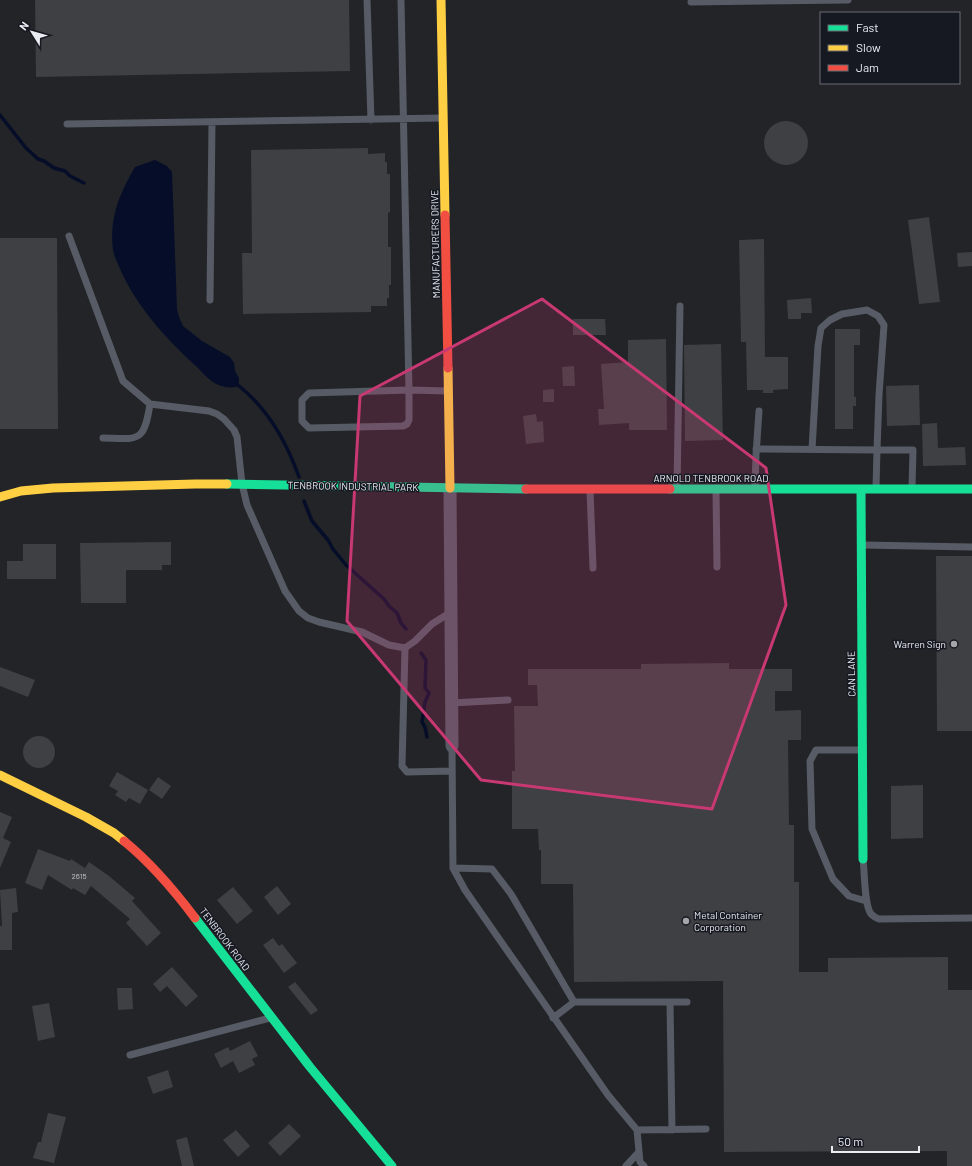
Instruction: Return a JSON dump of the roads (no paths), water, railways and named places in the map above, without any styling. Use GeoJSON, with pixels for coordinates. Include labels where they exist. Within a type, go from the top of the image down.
{"type":"FeatureCollection","features":[{"type":"Feature","properties":{"kind":"street","name":"MANUFACTURERS DRIVE"},"geometry":{"type":"LineString","coordinates":[[441,0],[450,488]]}},
{"type":"Feature","properties":{"kind":"street","name":"TENBROOK INDUSTRIAL PARK"},"geometry":{"type":"LineString","coordinates":[[0,498],[21,491],[53,488],[148,485],[242,484],[450,488]]}},
{"type":"Feature","properties":{"kind":"street","name":"ARNOLD TENBROOK ROAD"},"geometry":{"type":"LineString","coordinates":[[450,488],[716,490],[972,488]]}},
{"type":"Feature","properties":{"kind":"street"},"geometry":{"type":"LineString","coordinates":[[450,488],[452,746]]}},
{"type":"Feature","properties":{"kind":"street","name":"CAN LANE"},"geometry":{"type":"LineString","coordinates":[[862,489],[863,859]]}},
{"type":"Feature","properties":{"kind":"street","name":"TENBROOK ROAD"},"geometry":{"type":"LineString","coordinates":[[1,776],[105,827],[140,854],[172,888],[270,1018],[392,1166]]}},
{"type":"Feature","properties":{"kind":"lane"},"geometry":{"type":"LineString","coordinates":[[367,0],[371,120]]}},
{"type":"Feature","properties":{"kind":"lane"},"geometry":{"type":"LineString","coordinates":[[401,0],[404,119],[409,390],[409,420],[407,424],[402,426],[309,428],[302,420],[302,400],[309,393],[409,390],[448,391]]}},
{"type":"Feature","properties":{"kind":"lane"},"geometry":{"type":"LineString","coordinates":[[692,2],[848,0]]}},
{"type":"Feature","properties":{"kind":"lane"},"geometry":{"type":"LineString","coordinates":[[67,124],[443,118]]}},
{"type":"Feature","properties":{"kind":"lane"},"geometry":{"type":"LineString","coordinates":[[210,300],[212,122]]}},
{"type":"Feature","properties":{"kind":"lane"},"geometry":{"type":"LineString","coordinates":[[69,236],[123,381],[150,404],[201,409],[217,414],[234,430],[237,437],[242,484],[247,505],[285,591],[298,610],[308,618],[319,622],[362,632],[390,645],[405,648],[415,641],[432,624],[451,612]]}},
{"type":"Feature","properties":{"kind":"lane"},"geometry":{"type":"LineString","coordinates":[[677,489],[680,306]]}},
{"type":"Feature","properties":{"kind":"lane"},"geometry":{"type":"LineString","coordinates":[[812,449],[818,346],[821,328],[830,320],[842,314],[867,310],[878,316],[884,325],[879,395],[876,489]]}},
{"type":"Feature","properties":{"kind":"lane"},"geometry":{"type":"LineString","coordinates":[[103,438],[136,438],[141,435],[146,425],[150,404]]}},
{"type":"Feature","properties":{"kind":"lane"},"geometry":{"type":"LineString","coordinates":[[755,490],[756,449],[760,411]]}},
{"type":"Feature","properties":{"kind":"lane"},"geometry":{"type":"LineString","coordinates":[[756,449],[913,450],[912,488]]}},
{"type":"Feature","properties":{"kind":"lane"},"geometry":{"type":"LineString","coordinates":[[590,489],[593,568]]}},
{"type":"Feature","properties":{"kind":"lane"},"geometry":{"type":"LineString","coordinates":[[716,490],[717,567]]}},
{"type":"Feature","properties":{"kind":"lane"},"geometry":{"type":"LineString","coordinates":[[862,545],[972,547]]}},
{"type":"Feature","properties":{"kind":"lane"},"geometry":{"type":"LineString","coordinates":[[405,648],[402,766],[407,772],[451,771]]}},
{"type":"Feature","properties":{"kind":"lane"},"geometry":{"type":"LineString","coordinates":[[451,702],[508,700]]}},
{"type":"Feature","properties":{"kind":"lane"},"geometry":{"type":"LineString","coordinates":[[452,746],[451,771],[453,868],[465,890],[553,1018],[608,1095],[637,1130],[640,1162],[644,1166]]}},
{"type":"Feature","properties":{"kind":"lane"},"geometry":{"type":"LineString","coordinates":[[863,750],[816,750],[810,761],[812,829],[822,855],[833,879],[849,896],[866,901]]}},
{"type":"Feature","properties":{"kind":"lane"},"geometry":{"type":"LineString","coordinates":[[863,859],[866,901],[870,913],[879,919],[972,918]]}},
{"type":"Feature","properties":{"kind":"lane"},"geometry":{"type":"LineString","coordinates":[[453,868],[492,869],[511,894],[574,1002]]}},
{"type":"Feature","properties":{"kind":"lane"},"geometry":{"type":"LineString","coordinates":[[553,1018],[574,1002],[687,1002]]}},
{"type":"Feature","properties":{"kind":"lane"},"geometry":{"type":"LineString","coordinates":[[670,1002],[672,1130]]}},
{"type":"Feature","properties":{"kind":"lane"},"geometry":{"type":"LineString","coordinates":[[130,1055],[270,1018]]}},
{"type":"Feature","properties":{"kind":"lane"},"geometry":{"type":"LineString","coordinates":[[637,1130],[706,1129]]}},
{"type":"Feature","properties":{"kind":"lane"},"geometry":{"type":"LineString","coordinates":[[626,1166],[639,1152]]}},
{"type":"Feature","properties":{"kind":"water"},"geometry":{"type":"Polygon","coordinates":[[[155,160],[167,166],[172,172],[177,309],[179,317],[183,326],[202,341],[230,357],[234,363],[235,371],[239,378],[239,386],[226,387],[213,382],[174,345],[142,307],[125,279],[115,257],[113,250],[112,227],[116,207],[124,187],[135,167],[155,160]]]}},
{"type":"Feature","properties":{"kind":"waterway"},"geometry":{"type":"LineString","coordinates":[[0,115],[26,148],[38,159],[54,168],[65,171],[70,176],[84,183]]}},
{"type":"Feature","properties":{"kind":"waterway"},"geometry":{"type":"LineString","coordinates":[[239,386],[268,416],[289,452],[299,477]]}},
{"type":"Feature","properties":{"kind":"waterway"},"geometry":{"type":"LineString","coordinates":[[304,501],[312,521],[328,540],[333,549],[346,565],[384,599],[397,613],[401,623],[406,629]]}},
{"type":"Feature","properties":{"kind":"waterway"},"geometry":{"type":"LineString","coordinates":[[421,653],[426,660],[425,688],[429,693],[425,702],[422,722],[425,727],[427,737]]}},
{"type":"Feature","properties":{"kind":"place","name":"Warren Sign"},"geometry":{"type":"Point","coordinates":[954,644]}},
{"type":"Feature","properties":{"kind":"place","name":"Metal Container Corporation"},"geometry":{"type":"Point","coordinates":[686,921]}}]}
